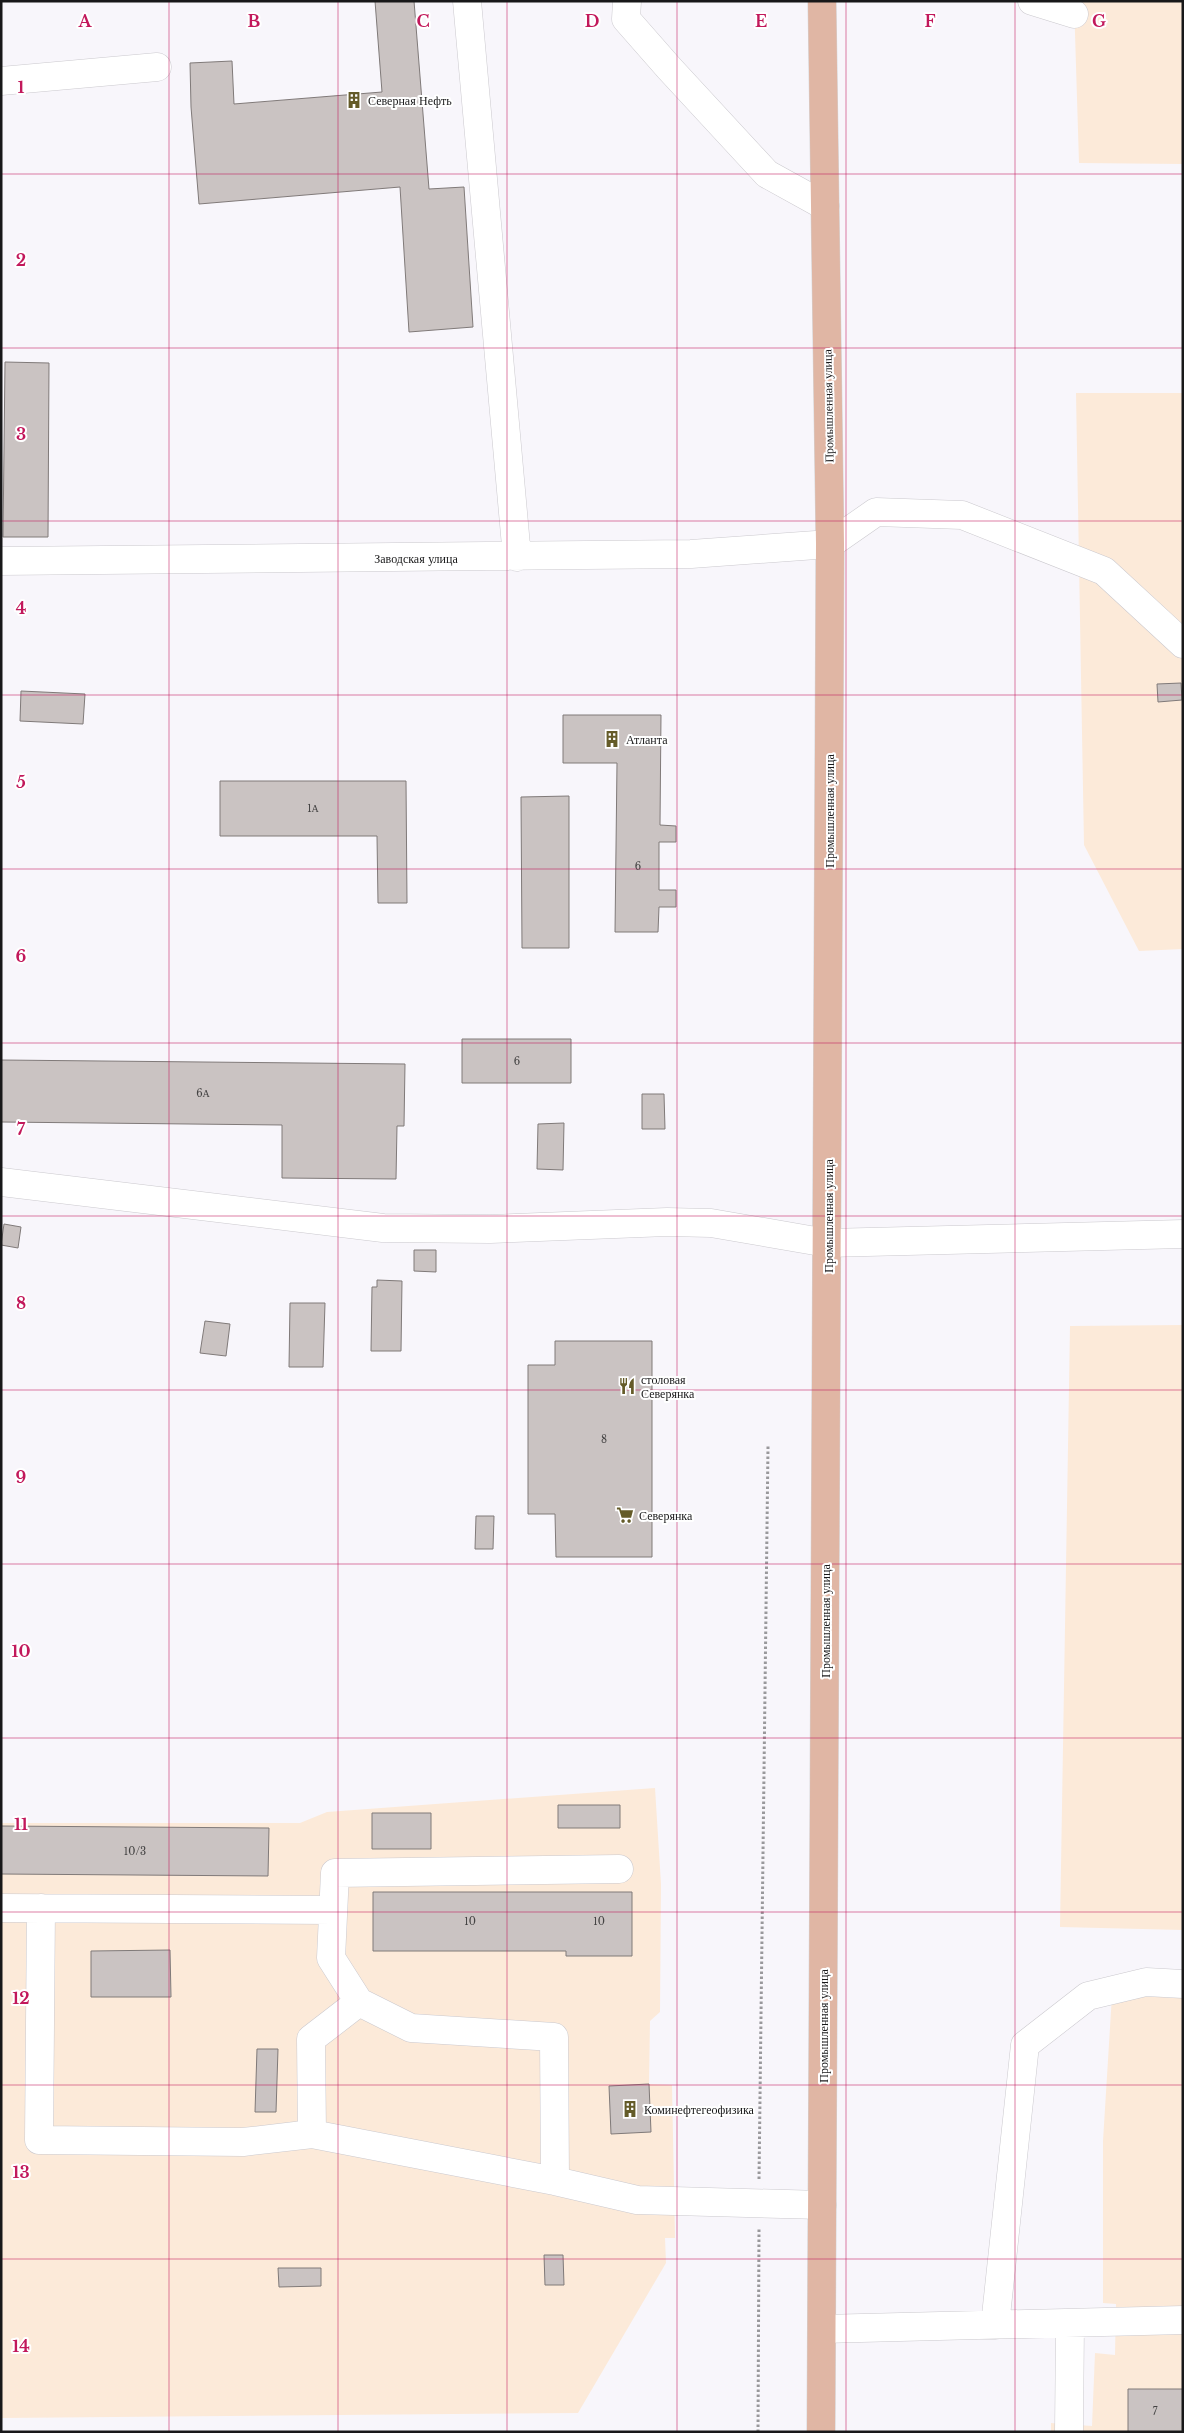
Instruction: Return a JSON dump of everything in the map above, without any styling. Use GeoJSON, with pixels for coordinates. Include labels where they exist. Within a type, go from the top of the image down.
{"type":"FeatureCollection","features":[{"type":"Feature","properties":{"kind":"main road","name":"Промышленная улица"},"geometry":{"type":"LineString","coordinates":[[821,2432],[830,544],[822,1]]}},
{"type":"Feature","properties":{"kind":"street"},"geometry":{"type":"LineString","coordinates":[[467,1],[517,557]]}},
{"type":"Feature","properties":{"kind":"street"},"geometry":{"type":"LineString","coordinates":[[627,1],[626,19],[767,174],[826,206]]}},
{"type":"Feature","properties":{"kind":"street"},"geometry":{"type":"LineString","coordinates":[[1032,1],[1074,14]]}},
{"type":"Feature","properties":{"kind":"street"},"geometry":{"type":"LineString","coordinates":[[1,81],[157,67]]}},
{"type":"Feature","properties":{"kind":"street"},"geometry":{"type":"LineString","coordinates":[[830,544],[876,512],[962,515],[1104,571],[1183,644]]}},
{"type":"Feature","properties":{"kind":"street","name":"Заводская улица"},"geometry":{"type":"LineString","coordinates":[[1,561],[691,554],[830,544]]}},
{"type":"Feature","properties":{"kind":"street"},"geometry":{"type":"LineString","coordinates":[[1,1182],[383,1228],[490,1229],[711,1223],[828,1243],[1183,1234]]}},
{"type":"Feature","properties":{"kind":"street"},"geometry":{"type":"LineString","coordinates":[[555,2181],[554,2037],[411,2028],[359,2002],[331,1958],[335,1873],[619,1868]]}},
{"type":"Feature","properties":{"kind":"street"},"geometry":{"type":"LineString","coordinates":[[1,1908],[333,1910]]}},
{"type":"Feature","properties":{"kind":"street"},"geometry":{"type":"LineString","coordinates":[[41,1908],[39,2140],[243,2142],[312,2134],[555,2181],[637,2200],[822,2205]]}},
{"type":"Feature","properties":{"kind":"street"},"geometry":{"type":"LineString","coordinates":[[995,2325],[1025,2045],[1088,1996],[1146,1982],[1183,1984]]}},
{"type":"Feature","properties":{"kind":"street"},"geometry":{"type":"LineString","coordinates":[[312,2134],[311,2039],[359,2002]]}},
{"type":"Feature","properties":{"kind":"street"},"geometry":{"type":"LineString","coordinates":[[822,2329],[1183,2320]]}},
{"type":"Feature","properties":{"kind":"street"},"geometry":{"type":"LineString","coordinates":[[1069,2432],[1070,2323]]}},
{"type":"Feature","properties":{"kind":"path"},"geometry":{"type":"LineString","coordinates":[[758,2432],[768,1446]]}},
{"type":"Feature","properties":{"kind":"shaded area"},"geometry":{"type":"Polygon","coordinates":[[[1074,1],[1183,1],[1183,164],[1079,163],[1074,1]]]}},
{"type":"Feature","properties":{"kind":"shaded area"},"geometry":{"type":"Polygon","coordinates":[[[1076,393],[1183,393],[1183,949],[1139,951],[1084,845],[1076,393]]]}},
{"type":"Feature","properties":{"kind":"shaded area"},"geometry":{"type":"Polygon","coordinates":[[[1183,1325],[1183,1930],[1060,1927],[1070,1326],[1183,1325]]]}},
{"type":"Feature","properties":{"kind":"shaded area"},"geometry":{"type":"Polygon","coordinates":[[[655,1788],[661,1884],[660,2012],[650,2021],[649,2084],[672,2085],[675,2238],[665,2238],[666,2263],[578,2413],[1,2418],[1,1823],[300,1823],[327,1812],[655,1788]]]}},
{"type":"Feature","properties":{"kind":"shaded area"},"geometry":{"type":"Polygon","coordinates":[[[1112,1995],[1183,1998],[1183,2432],[1051,2432],[1051,2423],[1092,2426],[1095,2353],[1115,2355],[1116,2304],[1103,2303],[1103,2141],[1112,1995]]]}},
{"type":"Feature","properties":{"kind":"building","name":"Северная Нефть"},"geometry":{"type":"Polygon","coordinates":[[[375,1],[414,1],[429,189],[464,187],[473,327],[409,332],[400,187],[199,204],[191,107],[190,63],[232,61],[234,104],[382,92],[375,1]]]}},
{"type":"Feature","properties":{"kind":"building"},"geometry":{"type":"Polygon","coordinates":[[[5,362],[49,363],[48,537],[3,537],[5,362]]]}},
{"type":"Feature","properties":{"kind":"building"},"geometry":{"type":"Polygon","coordinates":[[[1181,683],[1182,700],[1158,702],[1157,684],[1181,683]]]}},
{"type":"Feature","properties":{"kind":"building"},"geometry":{"type":"Polygon","coordinates":[[[21,691],[85,694],[83,724],[20,721],[21,691]]]}},
{"type":"Feature","properties":{"kind":"building"},"geometry":{"type":"Polygon","coordinates":[[[563,715],[661,715],[660,825],[676,826],[676,842],[659,842],[659,890],[676,890],[676,907],[659,907],[658,932],[615,932],[617,763],[563,763],[563,715]]]}},
{"type":"Feature","properties":{"kind":"building"},"geometry":{"type":"Polygon","coordinates":[[[220,781],[406,781],[407,903],[378,903],[377,836],[220,836],[220,781]]]}},
{"type":"Feature","properties":{"kind":"building"},"geometry":{"type":"Polygon","coordinates":[[[569,796],[569,948],[522,948],[521,797],[569,796]]]}},
{"type":"Feature","properties":{"kind":"building"},"geometry":{"type":"Polygon","coordinates":[[[462,1039],[571,1039],[571,1083],[462,1083],[462,1039]]]}},
{"type":"Feature","properties":{"kind":"building"},"geometry":{"type":"Polygon","coordinates":[[[1,1060],[405,1064],[404,1126],[397,1126],[396,1179],[282,1178],[282,1125],[1,1122],[1,1060]]]}},
{"type":"Feature","properties":{"kind":"building"},"geometry":{"type":"Polygon","coordinates":[[[642,1094],[664,1094],[665,1129],[642,1129],[642,1094]]]}},
{"type":"Feature","properties":{"kind":"building"},"geometry":{"type":"Polygon","coordinates":[[[564,1123],[563,1170],[537,1169],[538,1124],[564,1123]]]}},
{"type":"Feature","properties":{"kind":"building"},"geometry":{"type":"Polygon","coordinates":[[[4,1224],[21,1227],[18,1248],[1,1245],[4,1224]]]}},
{"type":"Feature","properties":{"kind":"building"},"geometry":{"type":"Polygon","coordinates":[[[414,1250],[436,1250],[436,1272],[414,1271],[414,1250]]]}},
{"type":"Feature","properties":{"kind":"building"},"geometry":{"type":"Polygon","coordinates":[[[377,1280],[402,1281],[401,1351],[371,1351],[372,1287],[377,1287],[377,1280]]]}},
{"type":"Feature","properties":{"kind":"building"},"geometry":{"type":"Polygon","coordinates":[[[290,1303],[325,1303],[323,1367],[289,1367],[290,1303]]]}},
{"type":"Feature","properties":{"kind":"building"},"geometry":{"type":"Polygon","coordinates":[[[205,1321],[230,1324],[226,1356],[200,1353],[205,1321]]]}},
{"type":"Feature","properties":{"kind":"building"},"geometry":{"type":"Polygon","coordinates":[[[555,1341],[652,1341],[652,1557],[556,1557],[555,1514],[528,1514],[528,1365],[555,1365],[555,1341]]]}},
{"type":"Feature","properties":{"kind":"building"},"geometry":{"type":"Polygon","coordinates":[[[476,1516],[494,1516],[493,1549],[475,1549],[476,1516]]]}},
{"type":"Feature","properties":{"kind":"building"},"geometry":{"type":"Polygon","coordinates":[[[558,1805],[620,1805],[620,1828],[558,1828],[558,1805]]]}},
{"type":"Feature","properties":{"kind":"building"},"geometry":{"type":"Polygon","coordinates":[[[372,1813],[431,1813],[431,1849],[372,1849],[372,1813]]]}},
{"type":"Feature","properties":{"kind":"building"},"geometry":{"type":"Polygon","coordinates":[[[1,1826],[269,1828],[268,1876],[1,1874],[1,1826]]]}},
{"type":"Feature","properties":{"kind":"building"},"geometry":{"type":"Polygon","coordinates":[[[373,1892],[632,1892],[632,1956],[566,1956],[566,1951],[373,1951],[373,1892]]]}},
{"type":"Feature","properties":{"kind":"building"},"geometry":{"type":"Polygon","coordinates":[[[170,1950],[171,1997],[91,1997],[91,1951],[170,1950]]]}},
{"type":"Feature","properties":{"kind":"building"},"geometry":{"type":"Polygon","coordinates":[[[257,2049],[278,2049],[276,2112],[255,2112],[257,2049]]]}},
{"type":"Feature","properties":{"kind":"building","name":"Коминефтегеофизика"},"geometry":{"type":"Polygon","coordinates":[[[649,2084],[651,2132],[611,2134],[609,2086],[649,2084]]]}},
{"type":"Feature","properties":{"kind":"building"},"geometry":{"type":"Polygon","coordinates":[[[544,2255],[563,2255],[564,2285],[545,2285],[544,2255]]]}},
{"type":"Feature","properties":{"kind":"building"},"geometry":{"type":"Polygon","coordinates":[[[278,2268],[321,2268],[321,2286],[279,2287],[278,2268]]]}},
{"type":"Feature","properties":{"kind":"building"},"geometry":{"type":"Polygon","coordinates":[[[1128,2389],[1183,2389],[1183,2432],[1128,2432],[1128,2389]]]}},
{"type":"Feature","properties":{"kind":"place","name":"Северная Нефть"},"geometry":{"type":"Point","coordinates":[354,100]}},
{"type":"Feature","properties":{"kind":"place","name":"Атланта"},"geometry":{"type":"Point","coordinates":[612,739]}},
{"type":"Feature","properties":{"kind":"place","name":"столовая Северянка"},"geometry":{"type":"Point","coordinates":[627,1386]}},
{"type":"Feature","properties":{"kind":"place","name":"Северянка"},"geometry":{"type":"Point","coordinates":[625,1515]}},
{"type":"Feature","properties":{"kind":"place","name":"Коминефтегеофизика"},"geometry":{"type":"Point","coordinates":[630,2109]}}]}
